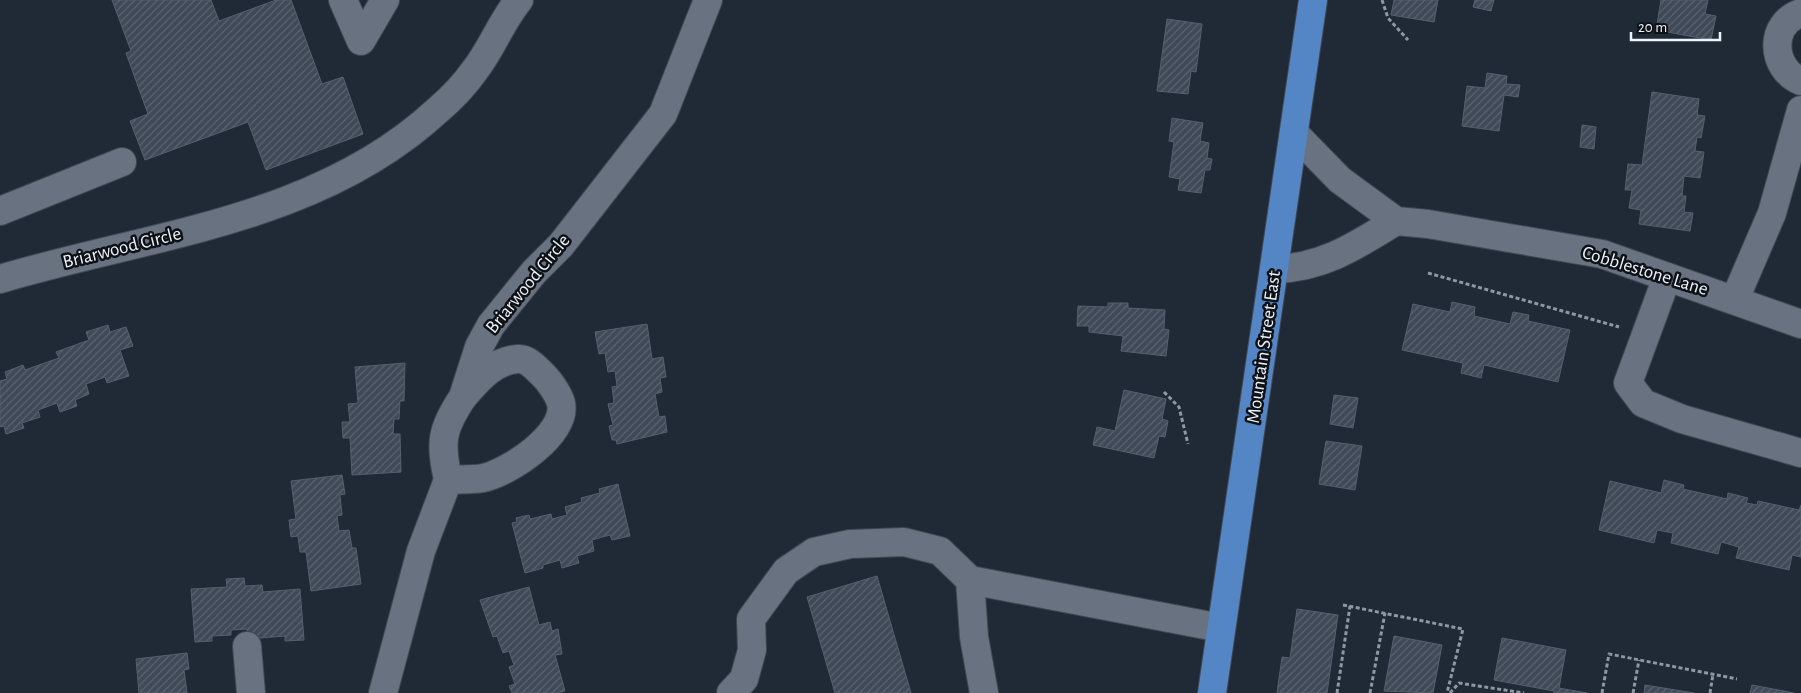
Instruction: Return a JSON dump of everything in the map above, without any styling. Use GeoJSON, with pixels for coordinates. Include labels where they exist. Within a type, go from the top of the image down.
{"type":"FeatureCollection","features":[{"type":"Feature","properties":{"kind":"main road","name":"Mountain Street East"},"geometry":{"type":"LineString","coordinates":[[1212,693],[1313,0]]}},
{"type":"Feature","properties":{"kind":"street"},"geometry":{"type":"LineString","coordinates":[[343,0],[361,41],[385,0]]}},
{"type":"Feature","properties":{"kind":"street","name":"Briarwood Circle"},"geometry":{"type":"LineString","coordinates":[[0,279],[208,227],[309,193],[343,176],[383,153],[440,108],[475,70],[506,15],[519,0]]}},
{"type":"Feature","properties":{"kind":"street","name":"Briarwood Circle"},"geometry":{"type":"LineString","coordinates":[[463,397],[479,347],[491,325],[534,272],[561,245],[663,114],[708,0]]}},
{"type":"Feature","properties":{"kind":"street"},"geometry":{"type":"LineString","coordinates":[[1801,13],[1785,24],[1776,44],[1781,66],[1788,74],[1801,81]]}},
{"type":"Feature","properties":{"kind":"street"},"geometry":{"type":"LineString","coordinates":[[1735,299],[1772,213],[1801,110]]}},
{"type":"Feature","properties":{"kind":"street"},"geometry":{"type":"LineString","coordinates":[[1275,269],[1298,269],[1337,255],[1396,221],[1340,180],[1294,133]]}},
{"type":"Feature","properties":{"kind":"street"},"geometry":{"type":"LineString","coordinates":[[0,211],[122,162]]}},
{"type":"Feature","properties":{"kind":"street","name":"Cobblestone Lane"},"geometry":{"type":"LineString","coordinates":[[1396,221],[1428,224],[1602,254],[1735,299],[1801,324]]}},
{"type":"Feature","properties":{"kind":"street"},"geometry":{"type":"LineString","coordinates":[[1667,276],[1628,383],[1643,403],[1682,419],[1801,452]]}},
{"type":"Feature","properties":{"kind":"street","name":"Briarwood Circle"},"geometry":{"type":"LineString","coordinates":[[448,480],[483,478],[508,469],[522,461],[548,436],[559,420],[561,404],[546,378],[528,361],[518,358],[488,371],[473,384],[463,397]]}},
{"type":"Feature","properties":{"kind":"street"},"geometry":{"type":"LineString","coordinates":[[383,693],[421,551],[448,480],[442,448],[444,433],[463,397]]}},
{"type":"Feature","properties":{"kind":"street"},"geometry":{"type":"LineString","coordinates":[[743,688],[752,650],[751,619],[786,571],[814,552],[850,544],[904,542],[940,551],[970,580],[1221,628]]}},
{"type":"Feature","properties":{"kind":"street"},"geometry":{"type":"LineString","coordinates":[[970,580],[974,637],[984,693]]}},
{"type":"Feature","properties":{"kind":"street"},"geometry":{"type":"LineString","coordinates":[[247,646],[251,693]]}},
{"type":"Feature","properties":{"kind":"path"},"geometry":{"type":"LineString","coordinates":[[1382,0],[1388,18],[1408,40]]}},
{"type":"Feature","properties":{"kind":"path"},"geometry":{"type":"LineString","coordinates":[[1428,273],[1646,334]]}},
{"type":"Feature","properties":{"kind":"path"},"geometry":{"type":"LineString","coordinates":[[1164,392],[1180,407],[1188,444]]}},
{"type":"Feature","properties":{"kind":"path"},"geometry":{"type":"LineString","coordinates":[[1343,605],[1463,629],[1449,693]]}},
{"type":"Feature","properties":{"kind":"path"},"geometry":{"type":"LineString","coordinates":[[1337,693],[1350,606]]}},
{"type":"Feature","properties":{"kind":"path"},"geometry":{"type":"LineString","coordinates":[[1370,693],[1385,613]]}},
{"type":"Feature","properties":{"kind":"path"},"geometry":{"type":"LineString","coordinates":[[1602,693],[1609,654],[1737,678]]}},
{"type":"Feature","properties":{"kind":"path"},"geometry":{"type":"LineString","coordinates":[[1633,693],[1640,660]]}},
{"type":"Feature","properties":{"kind":"path"},"geometry":{"type":"LineString","coordinates":[[1710,693],[1713,674]]}},
{"type":"Feature","properties":{"kind":"path"},"geometry":{"type":"LineString","coordinates":[[1449,693],[1459,683],[1524,693]]}},
{"type":"Feature","properties":{"kind":"building"},"geometry":{"type":"Polygon","coordinates":[[[112,0],[211,0],[219,21],[276,0],[291,0],[322,84],[343,77],[363,134],[266,170],[248,122],[145,160],[130,121],[148,114],[126,53],[131,51],[112,0]]]}},
{"type":"Feature","properties":{"kind":"building"},"geometry":{"type":"Polygon","coordinates":[[[1394,0],[1438,0],[1434,22],[1391,15],[1394,0]]]}},
{"type":"Feature","properties":{"kind":"building"},"geometry":{"type":"Polygon","coordinates":[[[1475,0],[1494,0],[1491,11],[1473,7],[1475,0]]]}},
{"type":"Feature","properties":{"kind":"building"},"geometry":{"type":"Polygon","coordinates":[[[1661,0],[1708,0],[1705,14],[1716,16],[1711,40],[1656,30],[1661,0]]]}},
{"type":"Feature","properties":{"kind":"building"},"geometry":{"type":"Polygon","coordinates":[[[1167,19],[1202,24],[1196,72],[1191,71],[1188,94],[1157,91],[1167,19]]]}},
{"type":"Feature","properties":{"kind":"building"},"geometry":{"type":"Polygon","coordinates":[[[1487,73],[1507,76],[1506,84],[1520,85],[1518,97],[1504,95],[1499,131],[1462,126],[1467,86],[1485,88],[1487,73]]]}},
{"type":"Feature","properties":{"kind":"building"},"geometry":{"type":"Polygon","coordinates":[[[1652,92],[1699,99],[1697,115],[1705,116],[1701,138],[1697,137],[1695,151],[1704,152],[1700,178],[1684,176],[1682,196],[1686,196],[1684,212],[1693,213],[1690,231],[1639,224],[1641,210],[1629,208],[1632,190],[1625,190],[1628,164],[1642,165],[1652,92]]]}},
{"type":"Feature","properties":{"kind":"building"},"geometry":{"type":"Polygon","coordinates":[[[1172,118],[1203,123],[1200,141],[1209,143],[1207,158],[1212,159],[1210,170],[1205,170],[1201,193],[1178,190],[1180,179],[1169,177],[1174,142],[1169,141],[1172,118]]]}},
{"type":"Feature","properties":{"kind":"building"},"geometry":{"type":"Polygon","coordinates":[[[1582,125],[1596,127],[1594,149],[1580,147],[1582,125]]]}},
{"type":"Feature","properties":{"kind":"building"},"geometry":{"type":"Polygon","coordinates":[[[1452,302],[1475,307],[1474,316],[1510,324],[1513,312],[1529,315],[1528,321],[1570,330],[1558,382],[1484,365],[1481,378],[1461,373],[1463,363],[1402,350],[1413,304],[1450,312],[1452,302]]]}},
{"type":"Feature","properties":{"kind":"building"},"geometry":{"type":"Polygon","coordinates":[[[1108,303],[1128,303],[1128,308],[1165,310],[1164,329],[1169,330],[1166,356],[1121,351],[1123,336],[1089,332],[1089,326],[1077,326],[1078,306],[1108,307],[1108,303]]]}},
{"type":"Feature","properties":{"kind":"building"},"geometry":{"type":"Polygon","coordinates":[[[647,324],[652,359],[663,357],[666,377],[660,378],[662,392],[655,394],[659,417],[665,416],[667,432],[617,444],[616,440],[612,440],[609,426],[613,425],[608,404],[614,403],[612,387],[617,386],[615,371],[608,372],[605,353],[599,354],[595,332],[647,324]]]}},
{"type":"Feature","properties":{"kind":"building"},"geometry":{"type":"Polygon","coordinates":[[[108,325],[110,332],[126,327],[133,346],[120,350],[129,376],[107,383],[105,377],[86,384],[89,394],[75,400],[77,406],[60,412],[57,403],[38,410],[40,417],[22,423],[24,428],[6,434],[4,426],[0,427],[0,381],[7,379],[5,372],[23,365],[25,370],[59,358],[56,352],[89,340],[86,332],[108,325]]]}},
{"type":"Feature","properties":{"kind":"building"},"geometry":{"type":"Polygon","coordinates":[[[405,363],[404,401],[400,401],[399,419],[394,419],[393,434],[400,434],[401,472],[352,475],[350,438],[343,438],[342,422],[350,422],[348,404],[358,403],[355,367],[405,363]]]}},
{"type":"Feature","properties":{"kind":"building"},"geometry":{"type":"Polygon","coordinates":[[[1124,390],[1166,399],[1162,419],[1168,421],[1165,437],[1159,436],[1154,458],[1093,445],[1097,427],[1115,431],[1124,390]]]}},
{"type":"Feature","properties":{"kind":"building"},"geometry":{"type":"Polygon","coordinates":[[[1334,395],[1358,398],[1353,428],[1330,424],[1334,395]]]}},
{"type":"Feature","properties":{"kind":"building"},"geometry":{"type":"Polygon","coordinates":[[[1326,441],[1362,446],[1355,490],[1319,484],[1326,441]]]}},
{"type":"Feature","properties":{"kind":"building"},"geometry":{"type":"Polygon","coordinates":[[[342,475],[345,494],[340,495],[342,515],[337,516],[339,531],[349,530],[352,548],[356,548],[361,584],[311,591],[306,552],[300,552],[298,536],[291,537],[289,520],[296,519],[291,481],[342,475]]]}},
{"type":"Feature","properties":{"kind":"building"},"geometry":{"type":"Polygon","coordinates":[[[1664,480],[1684,485],[1683,489],[1727,499],[1728,493],[1748,498],[1746,503],[1757,505],[1758,501],[1799,510],[1801,505],[1801,557],[1792,555],[1789,570],[1736,558],[1739,547],[1721,542],[1718,554],[1671,543],[1673,533],[1657,530],[1654,543],[1599,530],[1610,481],[1661,493],[1664,480]]]}},
{"type":"Feature","properties":{"kind":"building"},"geometry":{"type":"Polygon","coordinates":[[[618,484],[630,536],[612,540],[610,535],[592,540],[594,551],[577,556],[579,563],[562,568],[560,560],[543,565],[543,568],[525,573],[512,523],[517,522],[516,518],[529,515],[530,519],[551,514],[552,519],[567,515],[565,507],[582,502],[581,498],[600,493],[599,489],[618,484]]]}},
{"type":"Feature","properties":{"kind":"building"},"geometry":{"type":"Polygon","coordinates":[[[877,576],[911,693],[835,693],[807,597],[877,576]]]}},
{"type":"Feature","properties":{"kind":"building"},"geometry":{"type":"Polygon","coordinates":[[[244,578],[245,586],[262,585],[263,592],[300,589],[304,640],[285,641],[285,636],[248,639],[247,629],[231,630],[231,635],[212,636],[212,641],[195,642],[191,589],[227,587],[226,579],[244,578]]]}},
{"type":"Feature","properties":{"kind":"building"},"geometry":{"type":"Polygon","coordinates":[[[529,587],[539,625],[550,622],[552,631],[558,629],[562,654],[555,655],[565,691],[558,693],[512,693],[509,686],[515,684],[509,667],[514,665],[509,651],[503,653],[497,636],[493,637],[480,600],[529,587]]]}},
{"type":"Feature","properties":{"kind":"building"},"geometry":{"type":"Polygon","coordinates":[[[1297,609],[1338,615],[1327,693],[1277,693],[1282,657],[1290,658],[1297,609]]]}},
{"type":"Feature","properties":{"kind":"building"},"geometry":{"type":"Polygon","coordinates":[[[1394,636],[1442,645],[1433,693],[1384,691],[1394,636]]]}},
{"type":"Feature","properties":{"kind":"building"},"geometry":{"type":"Polygon","coordinates":[[[1502,638],[1566,650],[1559,688],[1587,693],[1554,693],[1554,691],[1494,680],[1502,638]]]}},
{"type":"Feature","properties":{"kind":"building"},"geometry":{"type":"Polygon","coordinates":[[[187,653],[189,669],[184,670],[187,693],[139,693],[136,659],[187,653]]]}},
{"type":"Feature","properties":{"kind":"building"},"geometry":{"type":"Polygon","coordinates":[[[1645,685],[1694,693],[1644,693],[1645,685]]]}},
{"type":"Feature","properties":{"kind":"building"},"geometry":{"type":"Polygon","coordinates":[[[1752,685],[1794,693],[1750,693],[1752,685]]]}}]}
